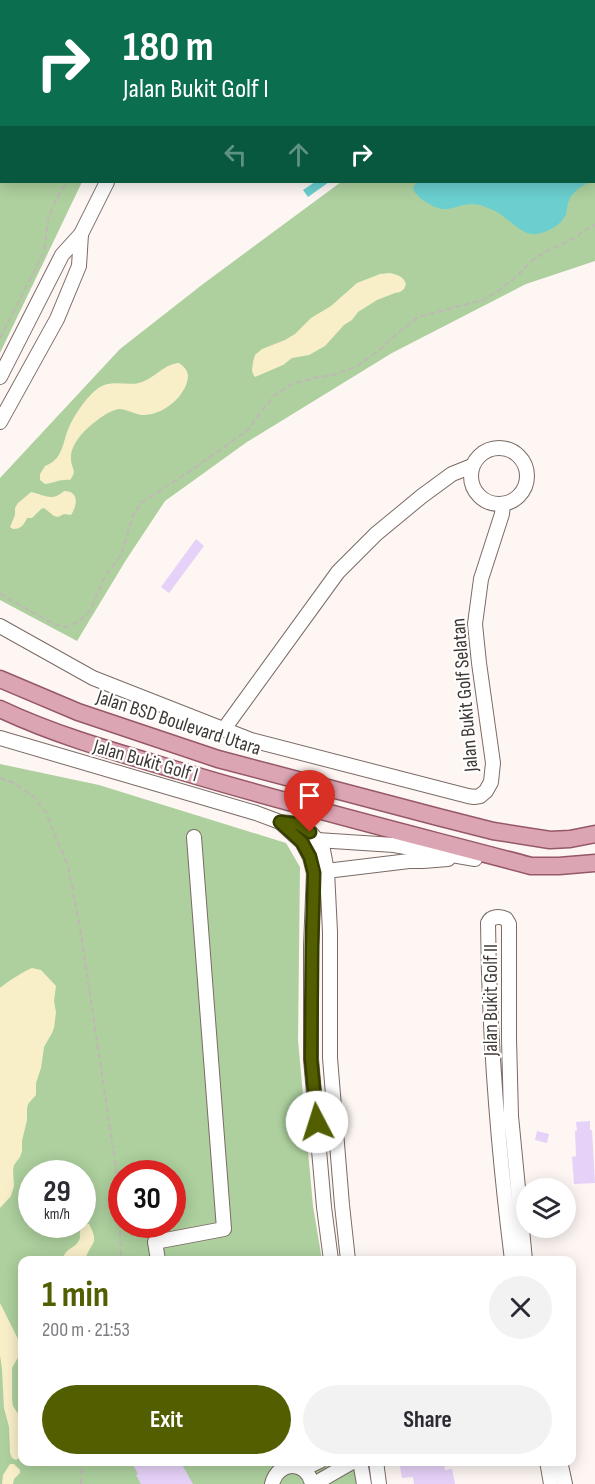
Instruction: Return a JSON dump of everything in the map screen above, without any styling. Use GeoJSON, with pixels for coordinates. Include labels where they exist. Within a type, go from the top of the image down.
{"type":"FeatureCollection","features":[{"type":"Feature","properties":{"kind":"main road","name":"Jalan BSD Boulevard Utara"},"geometry":{"type":"LineString","coordinates":[[0,680],[78,712],[218,759],[492,831],[550,840],[595,834]]}},
{"type":"Feature","properties":{"kind":"main road"},"geometry":{"type":"LineString","coordinates":[[0,709],[22,720],[76,739],[268,797],[531,866],[595,863]]}},
{"type":"Feature","properties":{"kind":"street"},"geometry":{"type":"LineString","coordinates":[[0,377],[62,255],[81,234],[106,183]]}},
{"type":"Feature","properties":{"kind":"street"},"geometry":{"type":"LineString","coordinates":[[0,422],[57,319],[79,266],[81,234]]}},
{"type":"Feature","properties":{"kind":"street"},"geometry":{"type":"LineString","coordinates":[[35,308],[57,319]]}},
{"type":"Feature","properties":{"kind":"street"},"geometry":{"type":"LineString","coordinates":[[489,449],[507,449],[518,456],[525,466],[523,490],[514,499],[503,504],[488,502],[477,494],[471,481],[472,466],[478,456],[489,449]]}},
{"type":"Feature","properties":{"kind":"street"},"geometry":{"type":"LineString","coordinates":[[224,729],[339,573],[376,534],[401,513],[452,474],[472,466]]}},
{"type":"Feature","properties":{"kind":"street","name":"Jalan Bukit Golf Selatan"},"geometry":{"type":"LineString","coordinates":[[0,626],[93,678],[251,740],[468,796],[480,796],[491,782],[493,763],[475,624],[481,579],[502,514],[503,504]]}},
{"type":"Feature","properties":{"kind":"street","name":"Jalan Bukit Golf I"},"geometry":{"type":"LineString","coordinates":[[0,738],[280,822],[298,824],[317,840],[323,850],[312,946],[311,1059],[330,1256]]}},
{"type":"Feature","properties":{"kind":"street","name":"Jalan Bukit Golf I"},"geometry":{"type":"LineString","coordinates":[[280,822],[302,842],[320,872],[330,932],[330,1058],[348,1256]]}},
{"type":"Feature","properties":{"kind":"street"},"geometry":{"type":"LineString","coordinates":[[157,1256],[155,1242],[224,1229],[194,836]]}},
{"type":"Feature","properties":{"kind":"street"},"geometry":{"type":"LineString","coordinates":[[317,840],[394,845],[531,866]]}},
{"type":"Feature","properties":{"kind":"street"},"geometry":{"type":"LineString","coordinates":[[320,872],[409,861],[445,860],[462,856]]}},
{"type":"Feature","properties":{"kind":"street","name":"Jalan Bukit Golf II"},"geometry":{"type":"LineString","coordinates":[[511,1256],[491,1038],[488,923],[489,920],[498,917],[506,919],[509,924],[511,1116],[525,1256]]}},
{"type":"Feature","properties":{"kind":"street"},"geometry":{"type":"LineString","coordinates":[[303,1469],[309,1466]]}},
{"type":"Feature","properties":{"kind":"street"},"geometry":{"type":"LineString","coordinates":[[272,1484],[275,1475],[285,1467],[303,1469],[308,1473],[313,1484],[345,1466]]}},
{"type":"Feature","properties":{"kind":"street"},"geometry":{"type":"LineString","coordinates":[[361,1466],[364,1484]]}},
{"type":"Feature","properties":{"kind":"street"},"geometry":{"type":"LineString","coordinates":[[377,1466],[379,1484]]}},
{"type":"Feature","properties":{"kind":"street"},"geometry":{"type":"LineString","coordinates":[[548,1466],[551,1484]]}},
{"type":"Feature","properties":{"kind":"street"},"geometry":{"type":"LineString","coordinates":[[561,1466],[565,1484]]}},
{"type":"Feature","properties":{"kind":"path"},"geometry":{"type":"LineString","coordinates":[[0,338],[44,252],[48,220],[56,199],[66,183]]}},
{"type":"Feature","properties":{"kind":"path"},"geometry":{"type":"LineString","coordinates":[[0,593],[54,624],[66,627],[80,621],[92,609],[103,580],[122,553],[133,515],[141,503],[248,430],[275,395],[292,384],[333,375],[357,366],[418,317],[483,300],[517,276],[534,258],[577,237],[582,231],[595,225]]}},
{"type":"Feature","properties":{"kind":"path"},"geometry":{"type":"LineString","coordinates":[[0,778],[14,783],[34,797],[46,813],[68,866],[81,927],[119,1189],[121,1256]]}},
{"type":"Feature","properties":{"kind":"path"},"geometry":{"type":"LineString","coordinates":[[81,1484],[82,1466]]}},
{"type":"Feature","properties":{"kind":"green space"},"geometry":{"type":"Polygon","coordinates":[[[0,183],[82,183],[0,353],[0,183]]]}},
{"type":"Feature","properties":{"kind":"green space"},"geometry":{"type":"Polygon","coordinates":[[[340,183],[595,183],[595,261],[526,284],[392,353],[247,442],[165,501],[77,641],[0,600],[0,478],[120,349],[203,284],[340,183]]]}},
{"type":"Feature","properties":{"kind":"green space"},"geometry":{"type":"Polygon","coordinates":[[[0,764],[99,785],[286,843],[300,867],[298,1040],[313,1206],[321,1256],[18,1256],[18,1466],[357,1466],[360,1484],[0,1484],[0,764]]]}},
{"type":"Feature","properties":{"kind":"sand"},"geometry":{"type":"Polygon","coordinates":[[[390,273],[403,279],[406,284],[404,289],[377,300],[358,312],[325,346],[309,355],[292,358],[283,365],[255,377],[252,370],[253,362],[255,355],[262,349],[295,334],[311,318],[331,306],[357,283],[380,274],[390,273]]]}},
{"type":"Feature","properties":{"kind":"sand"},"geometry":{"type":"Polygon","coordinates":[[[179,363],[187,371],[188,379],[175,401],[163,410],[149,415],[119,409],[106,414],[86,429],[75,443],[71,454],[74,474],[70,480],[45,484],[40,480],[40,474],[45,466],[60,454],[76,413],[96,390],[110,384],[142,382],[169,366],[179,363]]]}},
{"type":"Feature","properties":{"kind":"sand"},"geometry":{"type":"Polygon","coordinates":[[[64,491],[73,493],[75,496],[76,503],[71,515],[54,516],[44,508],[32,518],[27,518],[21,527],[13,529],[10,527],[18,503],[31,492],[52,497],[64,491]]]}},
{"type":"Feature","properties":{"kind":"sand"},"geometry":{"type":"Polygon","coordinates":[[[32,968],[41,970],[56,986],[54,1028],[44,1047],[36,1083],[36,1095],[28,1104],[22,1151],[13,1170],[14,1186],[11,1196],[0,1208],[0,988],[32,968]]]}},
{"type":"Feature","properties":{"kind":"sand"},"geometry":{"type":"Polygon","coordinates":[[[80,1238],[94,1238],[86,1256],[64,1256],[76,1245],[80,1238]]]}},
{"type":"Feature","properties":{"kind":"sand"},"geometry":{"type":"Polygon","coordinates":[[[0,1303],[18,1339],[18,1358],[12,1368],[12,1400],[18,1414],[18,1459],[16,1460],[10,1453],[0,1355],[0,1303]]]}},
{"type":"Feature","properties":{"kind":"sand"},"geometry":{"type":"Polygon","coordinates":[[[10,1464],[14,1464],[20,1473],[14,1479],[13,1484],[2,1484],[3,1475],[10,1464]]]}},
{"type":"Feature","properties":{"kind":"water"},"geometry":{"type":"Polygon","coordinates":[[[314,183],[328,183],[308,197],[303,190],[314,183]]]}},
{"type":"Feature","properties":{"kind":"water"},"geometry":{"type":"Polygon","coordinates":[[[416,183],[588,183],[571,197],[566,214],[559,224],[535,234],[523,231],[497,212],[480,205],[470,204],[447,209],[435,207],[422,199],[413,189],[416,183]]]}},
{"type":"Feature","properties":{"kind":"building"},"geometry":{"type":"Polygon","coordinates":[[[196,539],[204,546],[169,593],[161,587],[196,539]]]}},
{"type":"Feature","properties":{"kind":"building"},"geometry":{"type":"Polygon","coordinates":[[[590,1121],[595,1183],[576,1184],[576,1178],[574,1178],[572,1157],[576,1156],[576,1122],[590,1121]]]}},
{"type":"Feature","properties":{"kind":"building"},"geometry":{"type":"Polygon","coordinates":[[[537,1131],[549,1134],[547,1143],[535,1140],[537,1131]]]}},
{"type":"Feature","properties":{"kind":"building"},"geometry":{"type":"Polygon","coordinates":[[[134,1466],[183,1466],[193,1484],[141,1484],[136,1475],[138,1474],[134,1466]]]}},
{"type":"Feature","properties":{"kind":"building"},"geometry":{"type":"Polygon","coordinates":[[[400,1466],[445,1466],[445,1470],[452,1469],[455,1484],[414,1484],[413,1477],[402,1478],[400,1466]]]}},
{"type":"Feature","properties":{"kind":"route"},"geometry":{"type":"LineString","coordinates":[[310,832],[298,824],[280,822],[302,842],[310,857],[314,873],[311,1059],[317,1122]]}}]}
